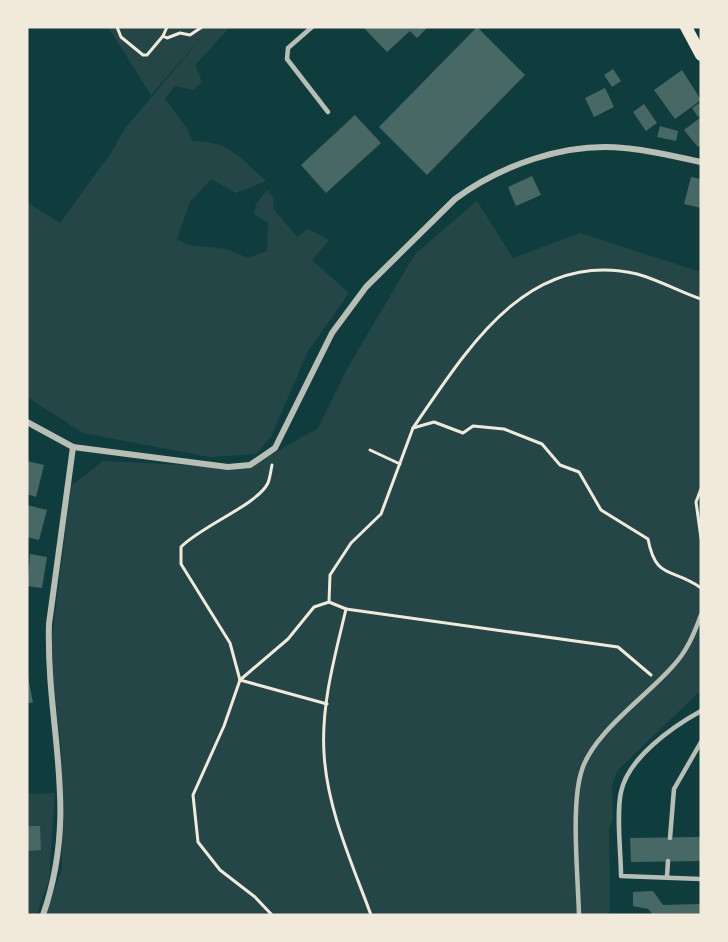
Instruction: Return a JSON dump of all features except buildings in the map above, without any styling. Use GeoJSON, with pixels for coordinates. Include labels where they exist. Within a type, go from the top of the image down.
{"type":"FeatureCollection","features":[{"type":"Feature","properties":{"kind":"main road"},"geometry":{"type":"LineString","coordinates":[[686,27],[701,55]]}},
{"type":"Feature","properties":{"kind":"street"},"geometry":{"type":"LineString","coordinates":[[27,422],[73,447],[243,468],[259,461],[275,448],[332,333],[359,296],[429,225],[470,189],[485,179],[555,153],[623,148],[701,162]]}},
{"type":"Feature","properties":{"kind":"street"},"geometry":{"type":"LineString","coordinates":[[43,915],[58,858],[62,815],[48,653],[48,624],[73,447]]}},
{"type":"Feature","properties":{"kind":"lane"},"geometry":{"type":"LineString","coordinates":[[312,27],[288,48],[287,58],[328,112]]}},
{"type":"Feature","properties":{"kind":"lane"},"geometry":{"type":"LineString","coordinates":[[579,915],[577,818],[580,773],[596,744],[659,681],[692,641],[701,615]]}},
{"type":"Feature","properties":{"kind":"lane"},"geometry":{"type":"LineString","coordinates":[[701,711],[679,724],[628,771],[620,794],[621,876],[701,879]]}},
{"type":"Feature","properties":{"kind":"lane"},"geometry":{"type":"LineString","coordinates":[[670,838],[674,789],[701,741]]}},
{"type":"Feature","properties":{"kind":"lane"},"geometry":{"type":"LineString","coordinates":[[667,876],[668,861]]}},
{"type":"Feature","properties":{"kind":"path"},"geometry":{"type":"LineString","coordinates":[[117,27],[121,37],[143,55],[147,55],[167,27]]}},
{"type":"Feature","properties":{"kind":"path"},"geometry":{"type":"LineString","coordinates":[[162,37],[167,39],[180,33],[190,35],[202,27]]}},
{"type":"Feature","properties":{"kind":"path"},"geometry":{"type":"LineString","coordinates":[[329,602],[330,574],[351,543],[381,514],[413,428],[469,347],[514,301],[551,282],[582,270],[636,274],[701,299]]}},
{"type":"Feature","properties":{"kind":"path"},"geometry":{"type":"LineString","coordinates":[[413,428],[434,422],[463,432],[473,426],[504,429],[542,444],[560,465],[579,472],[601,510],[648,539],[652,559],[668,574],[686,578],[701,588]]}},
{"type":"Feature","properties":{"kind":"path"},"geometry":{"type":"LineString","coordinates":[[240,680],[230,643],[181,564],[181,547],[193,534],[246,503],[268,484],[275,448]]}},
{"type":"Feature","properties":{"kind":"path"},"geometry":{"type":"LineString","coordinates":[[370,450],[400,464]]}},
{"type":"Feature","properties":{"kind":"path"},"geometry":{"type":"LineString","coordinates":[[701,489],[696,502],[701,538]]}},
{"type":"Feature","properties":{"kind":"path"},"geometry":{"type":"LineString","coordinates":[[272,915],[255,897],[220,870],[198,842],[193,795],[224,726],[240,680],[288,639],[314,607],[329,602],[346,609],[618,647],[659,681]]}},
{"type":"Feature","properties":{"kind":"path"},"geometry":{"type":"LineString","coordinates":[[346,609],[327,687],[324,753],[333,808],[371,915]]}},
{"type":"Feature","properties":{"kind":"path"},"geometry":{"type":"LineString","coordinates":[[240,680],[327,704]]}},
{"type":"Feature","properties":{"kind":"shaded area"},"geometry":{"type":"Polygon","coordinates":[[[108,27],[230,27],[195,65],[202,82],[193,90],[175,86],[165,99],[187,128],[192,141],[225,147],[266,181],[236,193],[211,179],[190,202],[177,239],[188,245],[227,249],[248,258],[267,251],[268,223],[254,214],[256,204],[267,190],[274,198],[273,208],[297,237],[308,229],[329,240],[312,260],[349,293],[308,351],[271,437],[256,454],[209,457],[83,433],[27,397],[27,202],[60,223],[111,153],[124,130],[207,31],[151,95],[108,27]]]}},
{"type":"Feature","properties":{"kind":"shaded area"},"geometry":{"type":"Polygon","coordinates":[[[477,201],[513,258],[580,233],[701,272],[701,690],[618,770],[612,785],[613,821],[609,827],[610,910],[608,915],[45,915],[62,869],[61,748],[50,654],[71,486],[103,461],[221,467],[267,457],[318,428],[348,367],[415,254],[477,201]]]}},
{"type":"Feature","properties":{"kind":"shaded area"},"geometry":{"type":"Polygon","coordinates":[[[55,793],[49,881],[36,915],[27,915],[27,794],[55,793]]]}}]}
